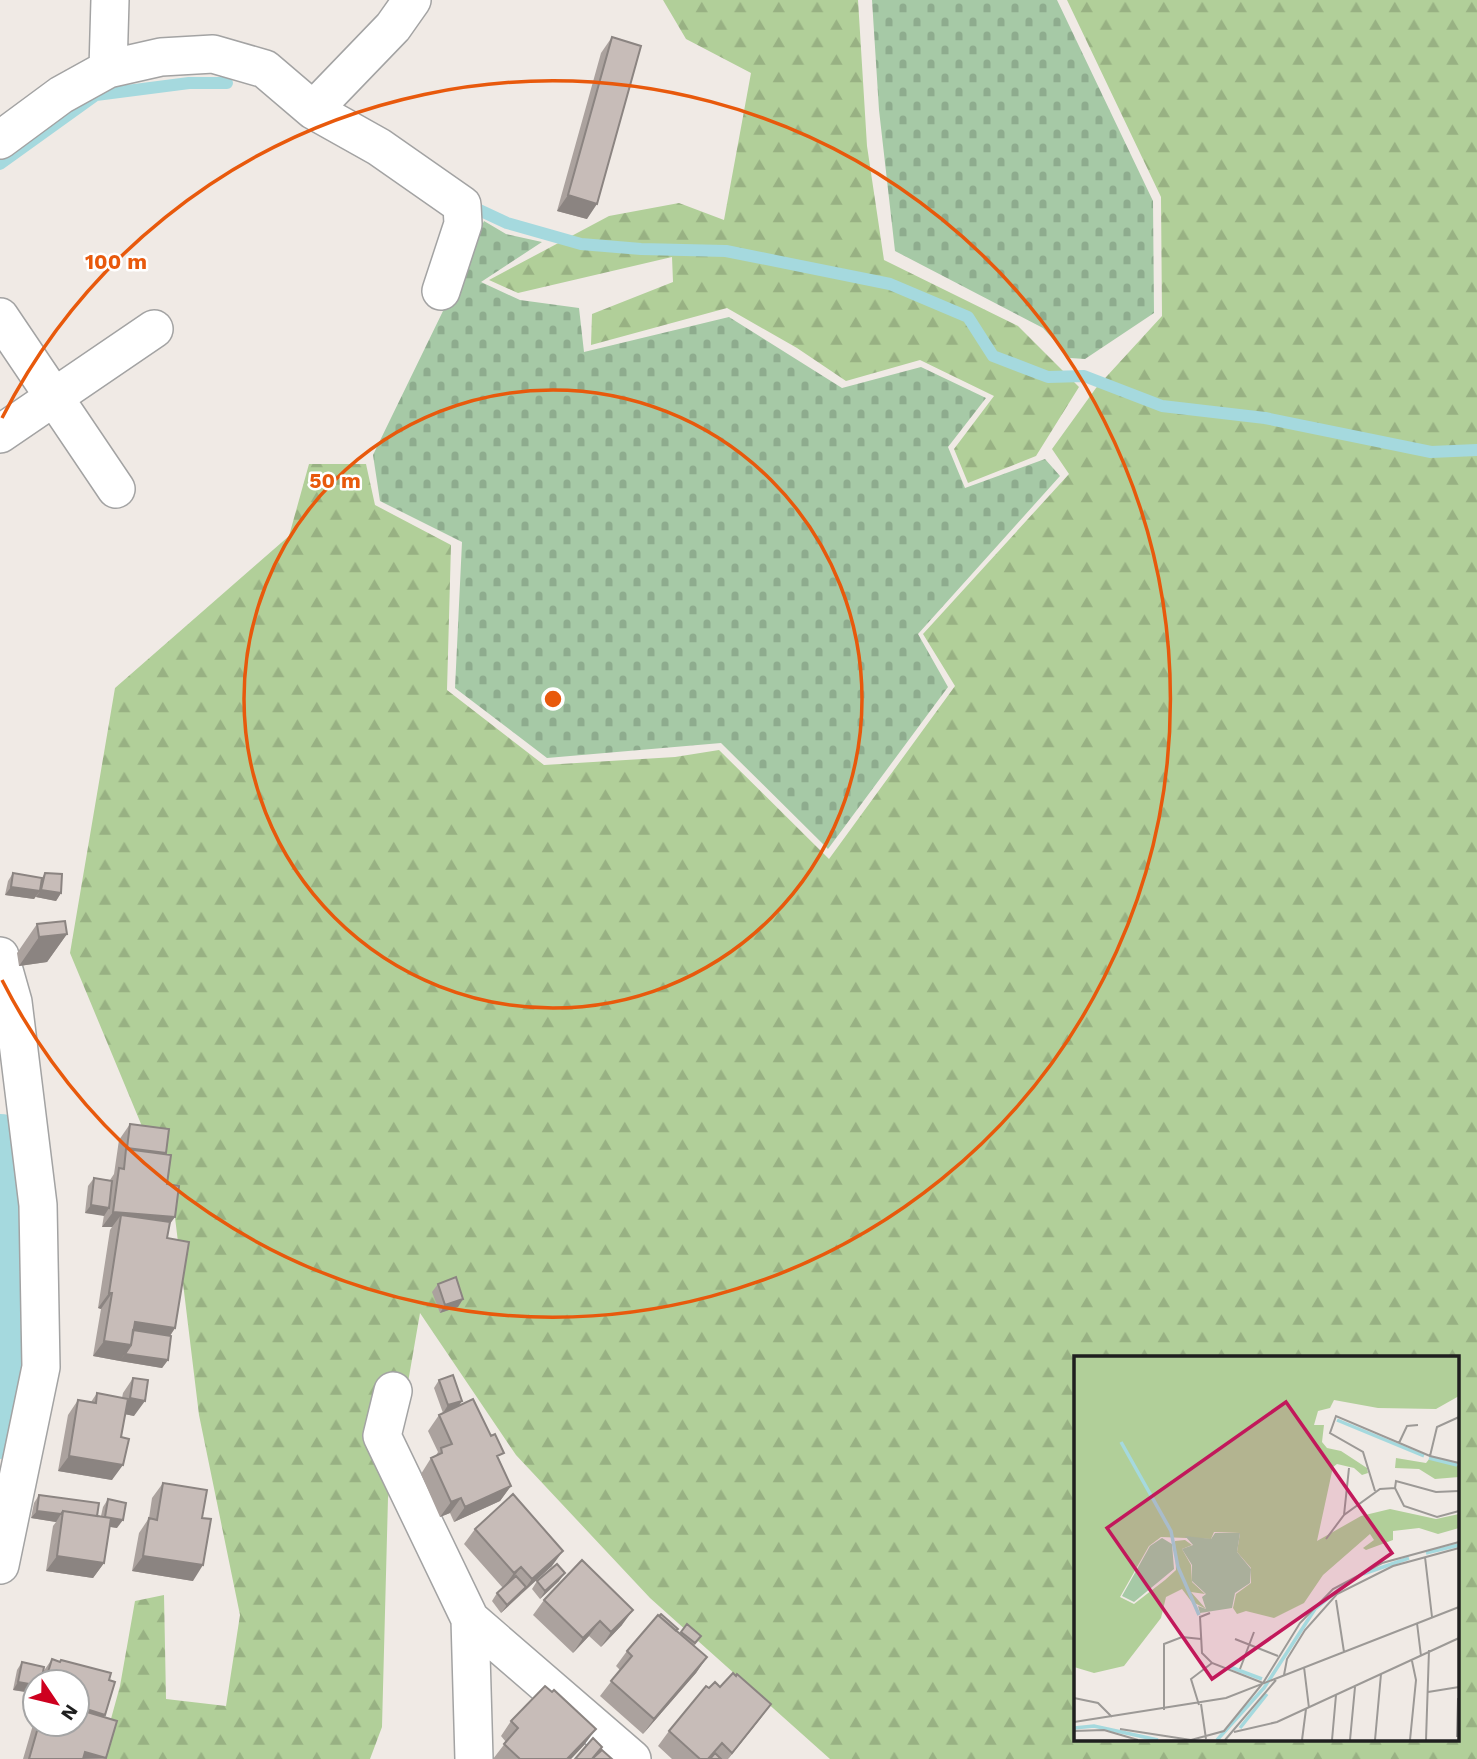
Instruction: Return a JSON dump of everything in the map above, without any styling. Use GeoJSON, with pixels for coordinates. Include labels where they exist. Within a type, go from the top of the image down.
{"type":"FeatureCollection","features":[{"type":"Feature","properties":{"kind":"street"},"geometry":{"type":"LineString","coordinates":[[108,69],[110,0]]}},
{"type":"Feature","properties":{"kind":"street"},"geometry":{"type":"LineString","coordinates":[[313,110],[393,27],[412,0]]}},
{"type":"Feature","properties":{"kind":"street"},"geometry":{"type":"LineString","coordinates":[[0,140],[61,95],[108,69],[161,57],[214,54],[265,69],[313,110],[379,147],[462,205],[463,224],[441,291]]}},
{"type":"Feature","properties":{"kind":"street"},"geometry":{"type":"LineString","coordinates":[[0,317],[116,489]]}},
{"type":"Feature","properties":{"kind":"street"},"geometry":{"type":"LineString","coordinates":[[0,434],[154,329]]}},
{"type":"Feature","properties":{"kind":"street"},"geometry":{"type":"LineString","coordinates":[[0,956],[13,1002],[38,1205],[41,1367],[0,1566]]}},
{"type":"Feature","properties":{"kind":"street"},"geometry":{"type":"LineString","coordinates":[[393,1391],[382,1436],[470,1619],[632,1759]]}},
{"type":"Feature","properties":{"kind":"street"},"geometry":{"type":"LineString","coordinates":[[470,1619],[474,1759]]}},
{"type":"Feature","properties":{"kind":"green space"},"geometry":{"type":"Polygon","coordinates":[[[663,0],[858,0],[867,146],[884,260],[1018,326],[1079,387],[1036,456],[968,483],[954,449],[994,396],[920,360],[846,381],[797,348],[727,308],[591,345],[592,314],[673,282],[672,257],[518,293],[489,280],[609,216],[679,203],[724,220],[751,73],[686,39],[663,0]]]}},
{"type":"Feature","properties":{"kind":"green space"},"geometry":{"type":"Polygon","coordinates":[[[872,0],[1057,0],[1153,201],[1154,313],[1085,359],[1070,358],[1043,328],[895,251],[879,110],[872,0]]]}},
{"type":"Feature","properties":{"kind":"green space"},"geometry":{"type":"Polygon","coordinates":[[[1067,0],[1477,0],[1477,1759],[830,1759],[650,1598],[516,1455],[420,1313],[388,1498],[382,1727],[370,1759],[100,1759],[120,1686],[135,1601],[164,1595],[166,1699],[226,1706],[240,1615],[199,1415],[173,1201],[70,953],[115,688],[289,536],[309,464],[366,464],[375,505],[451,545],[447,690],[544,765],[675,757],[719,750],[829,859],[955,686],[923,634],[1069,474],[1052,449],[1096,388],[1162,316],[1161,197],[1067,0]]]}},
{"type":"Feature","properties":{"kind":"green space"},"geometry":{"type":"Polygon","coordinates":[[[484,221],[506,234],[542,242],[481,282],[520,300],[579,308],[584,352],[729,317],[842,388],[921,367],[986,398],[948,447],[965,488],[1045,459],[1060,476],[918,634],[948,687],[828,849],[721,743],[547,758],[455,688],[462,542],[380,501],[373,455],[484,221]]]}},
{"type":"Feature","properties":{"kind":"building"},"geometry":{"type":"Polygon","coordinates":[[[612,37],[641,46],[597,204],[568,195],[612,37]]]}},
{"type":"Feature","properties":{"kind":"building"},"geometry":{"type":"Polygon","coordinates":[[[13,873],[42,878],[40,891],[11,887],[13,873]]]}},
{"type":"Feature","properties":{"kind":"building"},"geometry":{"type":"Polygon","coordinates":[[[45,873],[62,874],[61,893],[41,890],[45,873]]]}},
{"type":"Feature","properties":{"kind":"building"},"geometry":{"type":"Polygon","coordinates":[[[65,921],[67,934],[39,937],[37,924],[65,921]]]}},
{"type":"Feature","properties":{"kind":"building"},"geometry":{"type":"Polygon","coordinates":[[[130,1124],[169,1129],[166,1153],[127,1148],[130,1124]]]}},
{"type":"Feature","properties":{"kind":"building"},"geometry":{"type":"Polygon","coordinates":[[[126,1149],[171,1155],[167,1184],[179,1186],[175,1217],[113,1212],[119,1168],[124,1169],[126,1149]]]}},
{"type":"Feature","properties":{"kind":"building"},"geometry":{"type":"Polygon","coordinates":[[[94,1178],[112,1181],[109,1208],[91,1205],[94,1178]]]}},
{"type":"Feature","properties":{"kind":"building"},"geometry":{"type":"Polygon","coordinates":[[[121,1215],[170,1222],[167,1238],[189,1242],[175,1328],[135,1322],[131,1345],[104,1341],[121,1215]]]}},
{"type":"Feature","properties":{"kind":"building"},"geometry":{"type":"Polygon","coordinates":[[[456,1277],[463,1299],[445,1305],[438,1284],[456,1277]]]}},
{"type":"Feature","properties":{"kind":"building"},"geometry":{"type":"Polygon","coordinates":[[[133,1330],[171,1336],[168,1360],[125,1354],[131,1345],[133,1330]]]}},
{"type":"Feature","properties":{"kind":"building"},"geometry":{"type":"Polygon","coordinates":[[[453,1375],[462,1401],[448,1405],[439,1380],[453,1375]]]}},
{"type":"Feature","properties":{"kind":"building"},"geometry":{"type":"Polygon","coordinates":[[[133,1378],[148,1380],[145,1401],[130,1398],[133,1378]]]}},
{"type":"Feature","properties":{"kind":"building"},"geometry":{"type":"Polygon","coordinates":[[[97,1393],[128,1399],[121,1437],[129,1439],[123,1465],[69,1456],[78,1400],[96,1403],[97,1393]]]}},
{"type":"Feature","properties":{"kind":"building"},"geometry":{"type":"Polygon","coordinates":[[[473,1399],[491,1436],[495,1434],[504,1453],[497,1456],[511,1486],[465,1507],[461,1498],[451,1502],[431,1458],[442,1453],[441,1448],[452,1444],[439,1415],[473,1399]]]}},
{"type":"Feature","properties":{"kind":"building"},"geometry":{"type":"Polygon","coordinates":[[[163,1483],[207,1490],[202,1518],[211,1519],[203,1565],[143,1556],[149,1518],[157,1520],[163,1483]]]}},
{"type":"Feature","properties":{"kind":"building"},"geometry":{"type":"Polygon","coordinates":[[[513,1494],[563,1551],[532,1579],[521,1567],[514,1573],[475,1529],[513,1494]]]}},
{"type":"Feature","properties":{"kind":"building"},"geometry":{"type":"Polygon","coordinates":[[[39,1495],[99,1503],[97,1516],[63,1511],[61,1514],[37,1511],[39,1495]]]}},
{"type":"Feature","properties":{"kind":"building"},"geometry":{"type":"Polygon","coordinates":[[[108,1499],[126,1503],[123,1520],[105,1517],[108,1499]]]}},
{"type":"Feature","properties":{"kind":"building"},"geometry":{"type":"Polygon","coordinates":[[[63,1511],[111,1518],[104,1563],[57,1556],[63,1511]]]}},
{"type":"Feature","properties":{"kind":"building"},"geometry":{"type":"Polygon","coordinates":[[[582,1560],[633,1610],[611,1632],[600,1621],[583,1638],[544,1600],[582,1560]]]}},
{"type":"Feature","properties":{"kind":"building"},"geometry":{"type":"Polygon","coordinates":[[[557,1564],[565,1573],[545,1591],[537,1581],[557,1564]]]}},
{"type":"Feature","properties":{"kind":"building"},"geometry":{"type":"Polygon","coordinates":[[[516,1576],[526,1587],[507,1605],[497,1593],[516,1576]]]}},
{"type":"Feature","properties":{"kind":"building"},"geometry":{"type":"Polygon","coordinates":[[[661,1614],[678,1629],[676,1631],[659,1616],[661,1614]]]}},
{"type":"Feature","properties":{"kind":"building"},"geometry":{"type":"Polygon","coordinates":[[[658,1615],[707,1657],[654,1719],[611,1681],[632,1656],[627,1651],[658,1615]]]}},
{"type":"Feature","properties":{"kind":"building"},"geometry":{"type":"Polygon","coordinates":[[[687,1624],[701,1636],[695,1643],[681,1632],[687,1624]]]}},
{"type":"Feature","properties":{"kind":"building"},"geometry":{"type":"Polygon","coordinates":[[[52,1659],[61,1660],[111,1673],[109,1680],[115,1682],[105,1715],[91,1710],[91,1668],[49,1668],[52,1659]]]}},
{"type":"Feature","properties":{"kind":"building"},"geometry":{"type":"Polygon","coordinates":[[[22,1662],[44,1667],[21,1668],[21,1683],[18,1682],[22,1662]]]}},
{"type":"Feature","properties":{"kind":"building"},"geometry":{"type":"Polygon","coordinates":[[[733,1673],[771,1704],[732,1753],[722,1743],[708,1759],[700,1759],[669,1731],[706,1686],[709,1688],[715,1682],[720,1687],[733,1673]]]}},
{"type":"Feature","properties":{"kind":"building"},"geometry":{"type":"Polygon","coordinates":[[[545,1686],[552,1692],[554,1690],[596,1729],[567,1759],[520,1759],[504,1744],[518,1728],[511,1721],[545,1686]]]}},
{"type":"Feature","properties":{"kind":"building"},"geometry":{"type":"Polygon","coordinates":[[[91,1713],[117,1721],[106,1758],[85,1752],[83,1759],[29,1759],[35,1738],[91,1738],[91,1713]]]}},
{"type":"Feature","properties":{"kind":"building"},"geometry":{"type":"Polygon","coordinates":[[[593,1738],[602,1747],[592,1759],[575,1759],[593,1738]]]}},
{"type":"Feature","properties":{"kind":"building"},"geometry":{"type":"Polygon","coordinates":[[[602,1750],[612,1759],[592,1759],[602,1750]]]}},
{"type":"Feature","properties":{"kind":"building"},"geometry":{"type":"Polygon","coordinates":[[[715,1753],[721,1759],[710,1759],[715,1753]]]}},
{"type":"Feature","properties":{"kind":"waterway"},"geometry":{"type":"LineString","coordinates":[[0,164],[96,95],[189,83],[227,83]]}},
{"type":"Feature","properties":{"kind":"waterway"},"geometry":{"type":"LineString","coordinates":[[477,209],[507,223],[581,244],[641,249],[726,251],[890,284],[968,317],[993,356],[1048,377],[1084,376],[1162,406],[1265,418],[1431,452],[1477,450]]}},
{"type":"Feature","properties":{"kind":"waterway"},"geometry":{"type":"LineString","coordinates":[[0,1151],[5,1188],[13,1331],[0,1422]]}}]}
